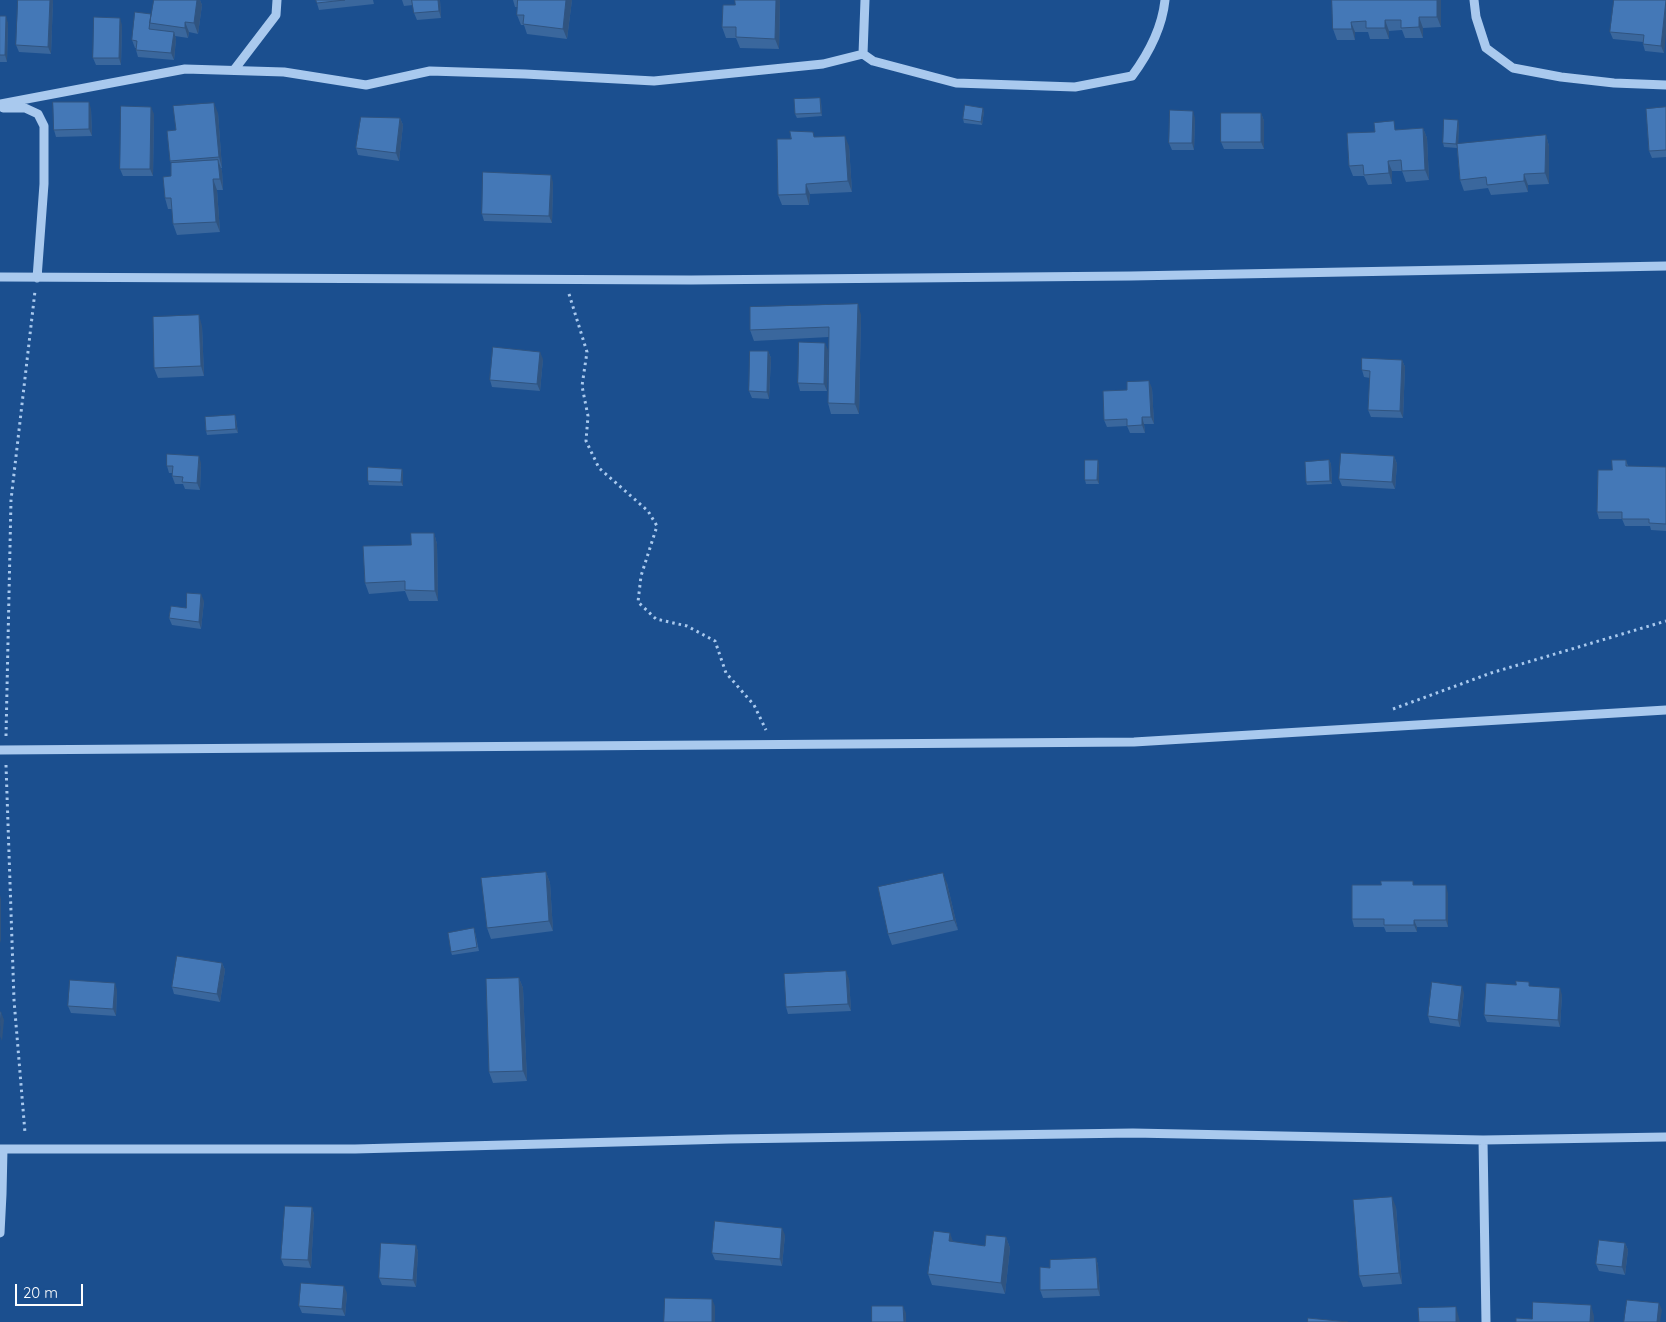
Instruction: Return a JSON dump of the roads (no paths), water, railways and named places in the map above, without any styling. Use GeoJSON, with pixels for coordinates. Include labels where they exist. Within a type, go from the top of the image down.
{"type":"FeatureCollection","features":[{"type":"Feature","properties":{"kind":"street"},"geometry":{"type":"LineString","coordinates":[[234,70],[276,16],[277,0]]}},
{"type":"Feature","properties":{"kind":"street"},"geometry":{"type":"LineString","coordinates":[[863,54],[865,0]]}},
{"type":"Feature","properties":{"kind":"street"},"geometry":{"type":"LineString","coordinates":[[0,104],[185,69],[284,72],[366,85],[430,71],[654,81],[823,64],[863,54],[873,61],[956,82],[1075,86],[1132,76],[1148,54],[1163,17],[1165,0]]}},
{"type":"Feature","properties":{"kind":"street"},"geometry":{"type":"LineString","coordinates":[[1474,0],[1476,17],[1486,48],[1513,68],[1560,77],[1614,83],[1666,85]]}},
{"type":"Feature","properties":{"kind":"street"},"geometry":{"type":"LineString","coordinates":[[0,108],[25,108],[38,114],[44,126],[44,184],[37,278]]}},
{"type":"Feature","properties":{"kind":"street"},"geometry":{"type":"LineString","coordinates":[[0,277],[701,280],[1101,276],[1666,266]]}},
{"type":"Feature","properties":{"kind":"street"},"geometry":{"type":"LineString","coordinates":[[3,750],[1134,742],[1666,710]]}},
{"type":"Feature","properties":{"kind":"street"},"geometry":{"type":"LineString","coordinates":[[0,1233],[2,1194],[1,1149],[355,1149],[730,1139],[1133,1133],[1483,1140],[1666,1137]]}},
{"type":"Feature","properties":{"kind":"street"},"geometry":{"type":"LineString","coordinates":[[1483,1140],[1486,1322]]}}]}
